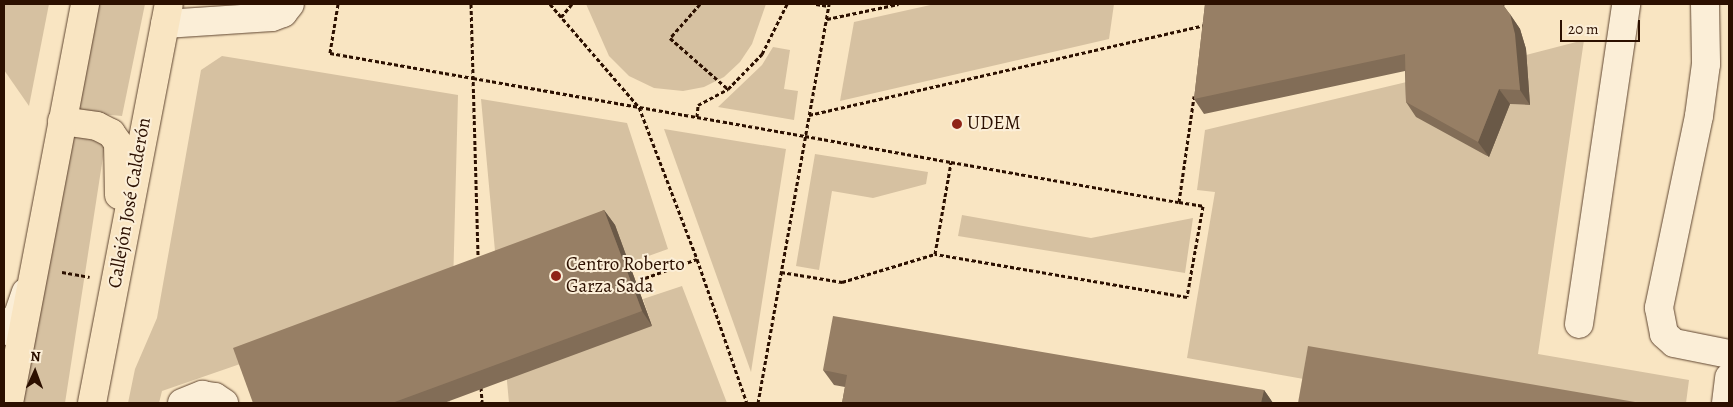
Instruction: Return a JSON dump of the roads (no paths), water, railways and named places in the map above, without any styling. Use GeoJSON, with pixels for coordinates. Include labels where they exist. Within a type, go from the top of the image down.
{"type":"FeatureCollection","features":[{"type":"Feature","properties":{"kind":"main road"},"geometry":{"type":"LineString","coordinates":[[9,403],[85,4]]}},
{"type":"Feature","properties":{"kind":"main road","name":"Callejón José Calderón"},"geometry":{"type":"LineString","coordinates":[[92,403],[167,14]]}},
{"type":"Feature","properties":{"kind":"main road"},"geometry":{"type":"LineString","coordinates":[[62,121],[106,128],[118,143],[121,252]]}},
{"type":"Feature","properties":{"kind":"lane"},"geometry":{"type":"LineString","coordinates":[[167,14],[272,18],[283,12],[290,4]]}},
{"type":"Feature","properties":{"kind":"lane"},"geometry":{"type":"LineString","coordinates":[[1579,324],[1626,4]]}},
{"type":"Feature","properties":{"kind":"lane"},"geometry":{"type":"LineString","coordinates":[[1705,4],[1706,64],[1699,116],[1659,308],[1664,334],[1674,343],[1729,354]]}},
{"type":"Feature","properties":{"kind":"lane"},"geometry":{"type":"LineString","coordinates":[[4,331],[18,315],[34,267]]}},
{"type":"Feature","properties":{"kind":"lane"},"geometry":{"type":"LineString","coordinates":[[1726,403],[1729,377]]}},
{"type":"Feature","properties":{"kind":"lane"},"geometry":{"type":"LineString","coordinates":[[182,403],[202,395],[215,397],[224,403]]}},
{"type":"Feature","properties":{"kind":"place","name":"UDEM"},"geometry":{"type":"Point","coordinates":[957,124]}},
{"type":"Feature","properties":{"kind":"place","name":"Centro Roberto Garza Sada"},"geometry":{"type":"Point","coordinates":[556,276]}}]}
